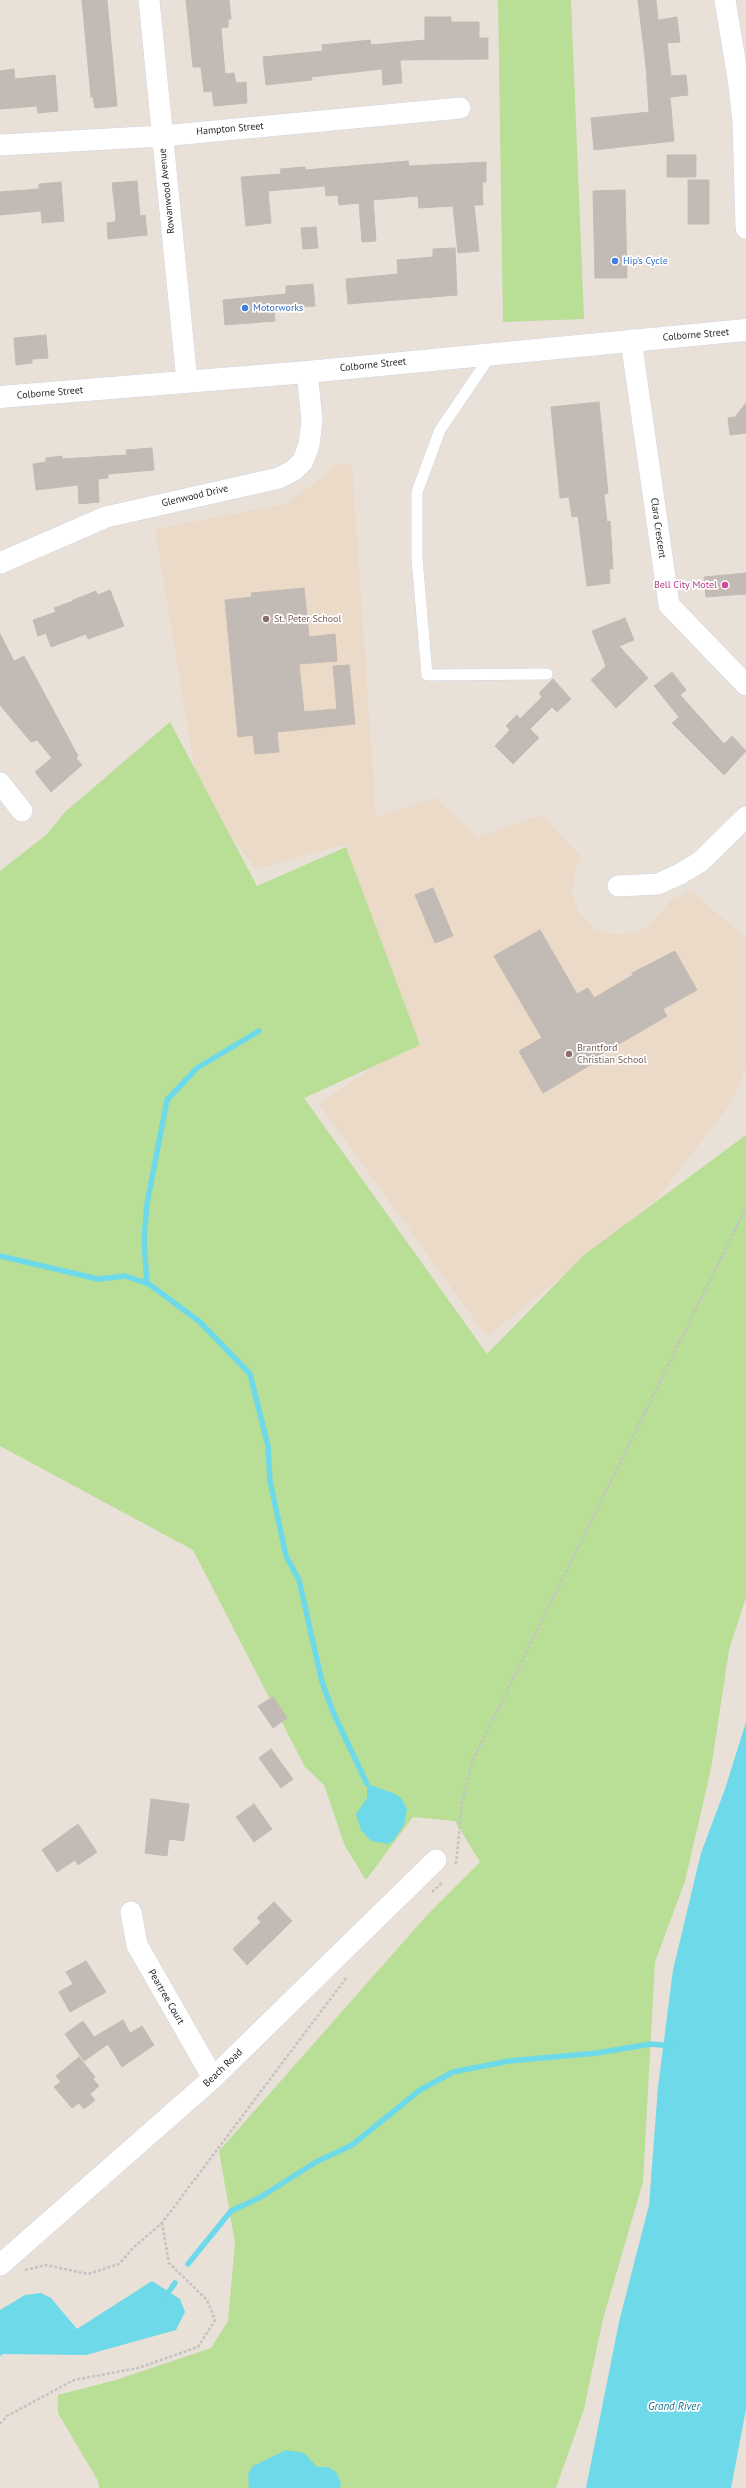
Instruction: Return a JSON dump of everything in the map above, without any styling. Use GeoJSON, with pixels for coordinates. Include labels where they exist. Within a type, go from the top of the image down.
{"type":"FeatureCollection","features":[{"type":"Feature","properties":{"kind":"main road","name":"Colborne Street"},"geometry":{"type":"LineString","coordinates":[[0,397],[307,372],[746,330]]}},
{"type":"Feature","properties":{"kind":"street","name":"Rowanwood Avenue"},"geometry":{"type":"LineString","coordinates":[[149,0],[187,381]]}},
{"type":"Feature","properties":{"kind":"street"},"geometry":{"type":"LineString","coordinates":[[725,0],[738,78],[743,121],[746,228]]}},
{"type":"Feature","properties":{"kind":"street","name":"Hampton Street"},"geometry":{"type":"LineString","coordinates":[[0,145],[162,136],[460,108]]}},
{"type":"Feature","properties":{"kind":"street","name":"Clara Crescent"},"geometry":{"type":"LineString","coordinates":[[631,340],[669,606],[746,685]]}},
{"type":"Feature","properties":{"kind":"street","name":"Glenwood Drive"},"geometry":{"type":"LineString","coordinates":[[0,563],[106,517],[279,478],[294,470],[303,461],[307,450],[312,420],[307,372]]}},
{"type":"Feature","properties":{"kind":"street"},"geometry":{"type":"LineString","coordinates":[[0,783],[22,811]]}},
{"type":"Feature","properties":{"kind":"street"},"geometry":{"type":"LineString","coordinates":[[618,886],[658,884],[680,874],[700,862],[746,817]]}},
{"type":"Feature","properties":{"kind":"street","name":"Beach Road"},"geometry":{"type":"LineString","coordinates":[[0,2265],[213,2078],[444,1864]]}},
{"type":"Feature","properties":{"kind":"street","name":"Peartree Court"},"geometry":{"type":"LineString","coordinates":[[131,1912],[137,1946],[213,2078]]}},
{"type":"Feature","properties":{"kind":"lane"},"geometry":{"type":"LineString","coordinates":[[492,354],[440,430],[417,492],[417,558],[427,675],[547,674]]}},
{"type":"Feature","properties":{"kind":"path"},"geometry":{"type":"LineString","coordinates":[[444,1864],[457,1863],[462,1802],[472,1762],[746,1208]]}},
{"type":"Feature","properties":{"kind":"path"},"geometry":{"type":"LineString","coordinates":[[431,1893],[438,1890],[445,1879]]}},
{"type":"Feature","properties":{"kind":"path"},"geometry":{"type":"LineString","coordinates":[[21,2271],[46,2265],[88,2274],[119,2264],[134,2247],[162,2222],[349,1974]]}},
{"type":"Feature","properties":{"kind":"path"},"geometry":{"type":"LineString","coordinates":[[0,2424],[7,2416],[74,2380],[138,2368],[198,2347],[215,2320],[208,2300],[169,2263],[162,2222]]}},
{"type":"Feature","properties":{"kind":"shaded area","name":"Brantford Christian School"},"geometry":{"type":"Polygon","coordinates":[[[335,464],[352,465],[376,817],[436,798],[477,837],[542,815],[582,858],[576,868],[572,891],[579,913],[595,929],[617,935],[640,931],[650,925],[670,901],[691,891],[746,938],[746,1068],[732,1102],[656,1200],[487,1337],[319,1104],[413,1040],[346,844],[256,869],[199,795],[155,529],[285,504],[322,478],[335,464]]]}},
{"type":"Feature","properties":{"kind":"green space"},"geometry":{"type":"Polygon","coordinates":[[[498,0],[571,0],[584,319],[503,322],[498,0]]]}},
{"type":"Feature","properties":{"kind":"green space"},"geometry":{"type":"Polygon","coordinates":[[[170,722],[257,886],[346,847],[420,1045],[304,1098],[487,1354],[584,1255],[746,1135],[746,1597],[729,1650],[711,1769],[685,1881],[655,1962],[643,2182],[603,2319],[584,2409],[556,2488],[99,2488],[98,2481],[58,2413],[58,2395],[116,2380],[211,2348],[228,2321],[235,2243],[219,2151],[428,1914],[480,1862],[455,1821],[413,1817],[366,1880],[345,1846],[324,1785],[305,1767],[193,1550],[0,1446],[0,871],[46,835],[64,813],[170,722]]]}},
{"type":"Feature","properties":{"kind":"water","name":"Grand River"},"geometry":{"type":"Polygon","coordinates":[[[746,1722],[746,2409],[731,2488],[586,2488],[619,2322],[649,2205],[658,2087],[673,1970],[701,1853],[725,1789],[746,1722]]]}},
{"type":"Feature","properties":{"kind":"water"},"geometry":{"type":"Polygon","coordinates":[[[367,1784],[393,1793],[401,1798],[407,1809],[404,1825],[393,1841],[388,1844],[371,1841],[361,1830],[356,1814],[367,1798],[367,1784]]]}},
{"type":"Feature","properties":{"kind":"water"},"geometry":{"type":"Polygon","coordinates":[[[152,2281],[180,2299],[185,2312],[176,2330],[86,2355],[3,2354],[0,2356],[0,2310],[25,2295],[41,2293],[51,2298],[77,2329],[152,2281]]]}},
{"type":"Feature","properties":{"kind":"water"},"geometry":{"type":"Polygon","coordinates":[[[286,2450],[304,2453],[317,2467],[328,2467],[336,2472],[341,2483],[340,2488],[249,2488],[248,2474],[253,2466],[286,2450]]]}},
{"type":"Feature","properties":{"kind":"building"},"geometry":{"type":"Polygon","coordinates":[[[82,0],[107,0],[117,106],[95,108],[93,97],[91,97],[82,0]]]}},
{"type":"Feature","properties":{"kind":"building"},"geometry":{"type":"Polygon","coordinates":[[[186,0],[229,0],[231,19],[228,19],[228,27],[221,28],[225,74],[234,73],[236,83],[246,82],[247,103],[214,106],[212,91],[204,92],[201,67],[193,67],[186,0]]]}},
{"type":"Feature","properties":{"kind":"building"},"geometry":{"type":"Polygon","coordinates":[[[638,0],[656,0],[658,20],[677,17],[680,42],[667,43],[671,76],[686,75],[688,95],[670,97],[674,141],[594,150],[591,118],[649,112],[646,66],[638,0]]]}},
{"type":"Feature","properties":{"kind":"building"},"geometry":{"type":"Polygon","coordinates":[[[425,17],[451,17],[451,22],[479,22],[479,38],[488,38],[488,59],[400,60],[402,83],[383,85],[382,69],[311,77],[312,80],[266,85],[263,57],[323,51],[322,45],[370,40],[371,45],[425,40],[425,17]]]}},
{"type":"Feature","properties":{"kind":"building"},"geometry":{"type":"Polygon","coordinates":[[[14,69],[15,79],[55,75],[58,111],[38,113],[37,106],[0,109],[0,71],[14,69]]]}},
{"type":"Feature","properties":{"kind":"building"},"geometry":{"type":"Polygon","coordinates":[[[667,155],[696,155],[696,177],[667,177],[667,155]]]}},
{"type":"Feature","properties":{"kind":"building"},"geometry":{"type":"Polygon","coordinates":[[[408,161],[409,166],[486,162],[486,182],[482,182],[483,205],[474,205],[479,251],[458,253],[453,206],[419,208],[418,196],[373,200],[376,241],[362,242],[359,203],[339,205],[338,195],[326,196],[325,186],[268,191],[271,223],[246,226],[241,177],[281,174],[280,169],[305,167],[305,170],[408,161]]]}},
{"type":"Feature","properties":{"kind":"building"},"geometry":{"type":"Polygon","coordinates":[[[688,180],[709,180],[709,224],[688,224],[688,180]]]}},
{"type":"Feature","properties":{"kind":"building"},"geometry":{"type":"Polygon","coordinates":[[[137,181],[140,216],[145,215],[147,235],[108,239],[107,223],[115,222],[116,218],[112,183],[137,181]]]}},
{"type":"Feature","properties":{"kind":"building"},"geometry":{"type":"Polygon","coordinates":[[[61,182],[64,221],[42,223],[41,211],[0,215],[0,192],[39,189],[39,184],[61,182]]]}},
{"type":"Feature","properties":{"kind":"building"},"geometry":{"type":"Polygon","coordinates":[[[625,190],[627,278],[595,278],[593,191],[625,190]]]}},
{"type":"Feature","properties":{"kind":"building"},"geometry":{"type":"Polygon","coordinates":[[[316,227],[318,248],[303,249],[301,228],[316,227]]]}},
{"type":"Feature","properties":{"kind":"building"},"geometry":{"type":"Polygon","coordinates":[[[455,248],[457,295],[348,304],[346,279],[398,274],[397,260],[433,257],[433,249],[455,248]]]}},
{"type":"Feature","properties":{"kind":"building"},"geometry":{"type":"Polygon","coordinates":[[[313,284],[315,306],[274,309],[275,321],[225,325],[223,300],[286,294],[286,286],[313,284]]]}},
{"type":"Feature","properties":{"kind":"building"},"geometry":{"type":"Polygon","coordinates":[[[46,335],[48,358],[32,359],[32,363],[16,365],[14,338],[46,335]]]}},
{"type":"Feature","properties":{"kind":"building"},"geometry":{"type":"Polygon","coordinates":[[[599,402],[608,493],[604,494],[607,522],[610,521],[613,569],[609,569],[610,583],[587,586],[578,516],[572,517],[569,497],[560,498],[551,407],[599,402]]]}},
{"type":"Feature","properties":{"kind":"building"},"geometry":{"type":"Polygon","coordinates":[[[746,403],[746,433],[730,435],[728,418],[735,417],[746,403]]]}},
{"type":"Feature","properties":{"kind":"building"},"geometry":{"type":"Polygon","coordinates":[[[152,448],[154,470],[108,474],[108,478],[98,479],[99,502],[79,504],[78,485],[36,490],[33,464],[46,462],[46,458],[62,456],[62,459],[127,455],[126,450],[152,448]]]}},
{"type":"Feature","properties":{"kind":"building","name":"Bell City Motel"},"geometry":{"type":"Polygon","coordinates":[[[746,573],[746,594],[706,597],[704,577],[746,573]]]}},
{"type":"Feature","properties":{"kind":"building"},"geometry":{"type":"Polygon","coordinates":[[[304,588],[309,637],[335,634],[337,661],[299,664],[304,712],[337,709],[333,666],[349,665],[355,724],[277,732],[279,752],[255,754],[253,735],[238,737],[225,600],[252,597],[251,593],[304,588]]]}},
{"type":"Feature","properties":{"kind":"building"},"geometry":{"type":"Polygon","coordinates":[[[110,590],[124,626],[88,639],[86,634],[51,647],[46,633],[38,636],[33,620],[56,612],[54,608],[96,591],[98,595],[110,590]]]}},
{"type":"Feature","properties":{"kind":"building"},"geometry":{"type":"Polygon","coordinates":[[[625,618],[634,640],[619,646],[648,678],[616,708],[591,680],[606,666],[592,631],[625,618]]]}},
{"type":"Feature","properties":{"kind":"building"},"geometry":{"type":"Polygon","coordinates":[[[0,634],[14,661],[24,656],[78,756],[76,758],[82,765],[51,792],[35,772],[52,758],[37,740],[31,742],[0,705],[0,634]]]}},
{"type":"Feature","properties":{"kind":"building"},"geometry":{"type":"Polygon","coordinates":[[[672,672],[686,690],[680,695],[724,744],[732,736],[746,751],[724,775],[672,723],[679,717],[654,686],[672,672]]]}},
{"type":"Feature","properties":{"kind":"building"},"geometry":{"type":"Polygon","coordinates":[[[553,679],[571,699],[557,712],[552,707],[530,729],[539,738],[513,764],[495,746],[510,730],[506,726],[517,715],[520,719],[542,697],[539,693],[553,679]]]}},
{"type":"Feature","properties":{"kind":"building"},"geometry":{"type":"Polygon","coordinates":[[[433,888],[453,936],[435,943],[415,895],[433,888]]]}},
{"type":"Feature","properties":{"kind":"building"},"geometry":{"type":"Polygon","coordinates":[[[540,930],[577,994],[588,988],[594,998],[633,975],[632,973],[675,951],[697,990],[663,1009],[667,1016],[595,1058],[597,1061],[543,1093],[519,1051],[542,1038],[494,956],[540,930]]]}},
{"type":"Feature","properties":{"kind":"building"},"geometry":{"type":"Polygon","coordinates":[[[273,1697],[287,1718],[273,1728],[258,1706],[273,1697]]]}},
{"type":"Feature","properties":{"kind":"building"},"geometry":{"type":"Polygon","coordinates":[[[271,1749],[293,1779],[281,1788],[259,1758],[271,1749]]]}},
{"type":"Feature","properties":{"kind":"building"},"geometry":{"type":"Polygon","coordinates":[[[151,1799],[189,1804],[184,1841],[169,1839],[167,1856],[145,1853],[151,1799]]]}},
{"type":"Feature","properties":{"kind":"building"},"geometry":{"type":"Polygon","coordinates":[[[254,1804],[272,1829],[254,1842],[236,1817],[254,1804]]]}},
{"type":"Feature","properties":{"kind":"building"},"geometry":{"type":"Polygon","coordinates":[[[78,1824],[97,1852],[78,1865],[75,1860],[57,1872],[42,1850],[78,1824]]]}},
{"type":"Feature","properties":{"kind":"building"},"geometry":{"type":"Polygon","coordinates":[[[274,1902],[292,1921],[247,1965],[233,1949],[261,1922],[257,1918],[274,1902]]]}},
{"type":"Feature","properties":{"kind":"building"},"geometry":{"type":"Polygon","coordinates":[[[86,1961],[106,1992],[70,2012],[59,1992],[73,1984],[66,1972],[86,1961]]]}},
{"type":"Feature","properties":{"kind":"building"},"geometry":{"type":"Polygon","coordinates":[[[123,2020],[130,2033],[142,2026],[154,2045],[122,2067],[108,2044],[84,2061],[65,2034],[83,2021],[94,2037],[123,2020]]]}},
{"type":"Feature","properties":{"kind":"building"},"geometry":{"type":"Polygon","coordinates":[[[79,2057],[95,2077],[93,2079],[99,2086],[90,2094],[95,2100],[84,2109],[79,2103],[72,2108],[54,2087],[61,2082],[56,2076],[79,2057]]]}},
{"type":"Feature","properties":{"kind":"waterway"},"geometry":{"type":"LineString","coordinates":[[147,1284],[144,1239],[147,1204],[167,1100],[197,1068],[259,1031]]}},
{"type":"Feature","properties":{"kind":"waterway"},"geometry":{"type":"LineString","coordinates":[[0,1256],[98,1279],[125,1276],[149,1284],[200,1322],[250,1374],[268,1446],[270,1481],[286,1556],[299,1580],[322,1682],[333,1712],[367,1784]]}},
{"type":"Feature","properties":{"kind":"waterway"},"geometry":{"type":"LineString","coordinates":[[188,2264],[231,2211],[259,2198],[316,2162],[352,2145],[420,2090],[453,2072],[509,2061],[597,2053],[651,2044],[671,2046]]}},
{"type":"Feature","properties":{"kind":"waterway"},"geometry":{"type":"LineString","coordinates":[[165,2297],[175,2283]]}},
{"type":"Feature","properties":{"kind":"place","name":"Hip’s Cycle"},"geometry":{"type":"Point","coordinates":[615,261]}},
{"type":"Feature","properties":{"kind":"place","name":"Motorworks"},"geometry":{"type":"Point","coordinates":[245,308]}},
{"type":"Feature","properties":{"kind":"place","name":"Bell City Motel"},"geometry":{"type":"Point","coordinates":[725,585]}},
{"type":"Feature","properties":{"kind":"place","name":"St. Peter School"},"geometry":{"type":"Point","coordinates":[266,619]}},
{"type":"Feature","properties":{"kind":"place","name":"Brantford Christian School"},"geometry":{"type":"Point","coordinates":[569,1054]}}]}
